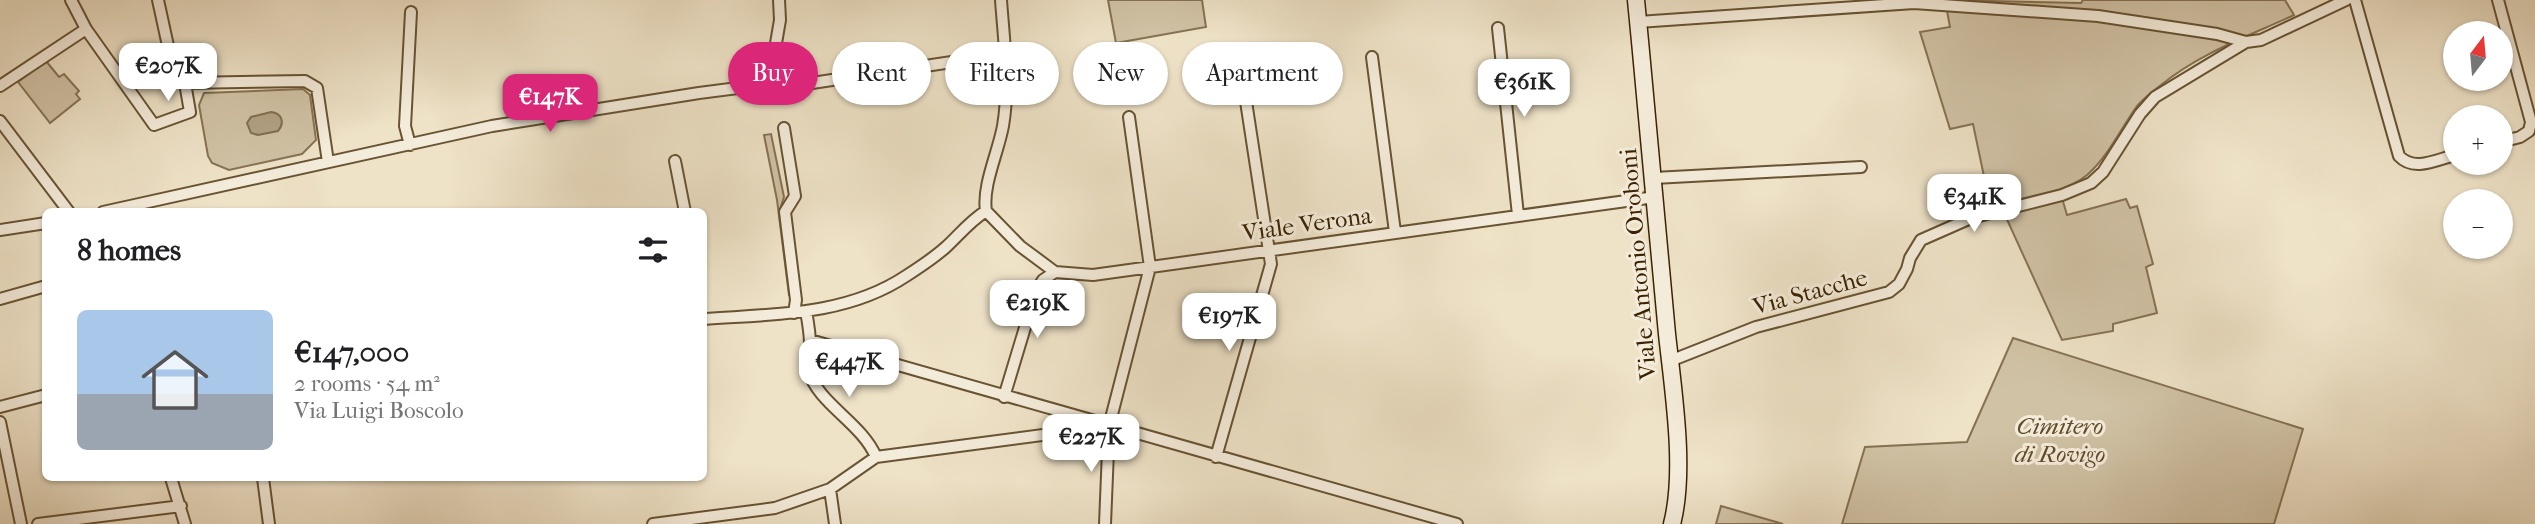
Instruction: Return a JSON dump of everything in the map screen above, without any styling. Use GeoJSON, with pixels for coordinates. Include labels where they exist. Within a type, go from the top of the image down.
{"type":"FeatureCollection","features":[{"type":"Feature","properties":{"kind":"street"},"geometry":{"type":"LineString","coordinates":[[71,0],[86,29],[154,125],[190,112],[185,83]]}},
{"type":"Feature","properties":{"kind":"street"},"geometry":{"type":"LineString","coordinates":[[158,0],[174,78],[185,83],[305,81],[317,88],[328,162]]}},
{"type":"Feature","properties":{"kind":"street"},"geometry":{"type":"LineString","coordinates":[[776,42],[780,20],[779,0]]}},
{"type":"Feature","properties":{"kind":"street"},"geometry":{"type":"LineString","coordinates":[[1001,0],[1004,42]]}},
{"type":"Feature","properties":{"kind":"street","name":"Viale Antonio Oroboni"},"geometry":{"type":"LineString","coordinates":[[1636,0],[1670,361],[1677,491],[1672,524]]}},
{"type":"Feature","properties":{"kind":"street","name":"Via Stacche"},"geometry":{"type":"LineString","coordinates":[[1670,361],[1756,327],[1889,292],[1899,284],[1908,270],[1910,258],[1921,240],[1971,218],[2062,195],[2091,183],[2103,172],[2140,114],[2155,97],[2246,42],[2262,40],[2346,0]]}},
{"type":"Feature","properties":{"kind":"street"},"geometry":{"type":"LineString","coordinates":[[2356,0],[2399,156],[2406,163],[2415,166],[2443,158]]}},
{"type":"Feature","properties":{"kind":"street"},"geometry":{"type":"LineString","coordinates":[[2498,0],[2531,122],[2529,131],[2513,139]]}},
{"type":"Feature","properties":{"kind":"street"},"geometry":{"type":"LineString","coordinates":[[1638,22],[1914,3],[2098,16],[2217,34],[2246,42]]}},
{"type":"Feature","properties":{"kind":"street"},"geometry":{"type":"LineString","coordinates":[[410,145],[405,126],[411,12]]}},
{"type":"Feature","properties":{"kind":"street"},"geometry":{"type":"LineString","coordinates":[[1498,28],[1518,215]]}},
{"type":"Feature","properties":{"kind":"street"},"geometry":{"type":"LineString","coordinates":[[0,86],[86,29]]}},
{"type":"Feature","properties":{"kind":"street"},"geometry":{"type":"LineString","coordinates":[[1371,57],[1395,232]]}},
{"type":"Feature","properties":{"kind":"street"},"geometry":{"type":"LineString","coordinates":[[818,82],[945,63]]}},
{"type":"Feature","properties":{"kind":"street"},"geometry":{"type":"LineString","coordinates":[[120,208],[492,126],[728,89]]}},
{"type":"Feature","properties":{"kind":"street"},"geometry":{"type":"LineString","coordinates":[[1004,397],[1036,291],[1043,280],[1055,272],[1020,246],[986,211],[984,198],[1003,125],[1005,105]]}},
{"type":"Feature","properties":{"kind":"street"},"geometry":{"type":"LineString","coordinates":[[1216,457],[1271,264],[1246,105]]}},
{"type":"Feature","properties":{"kind":"street"},"geometry":{"type":"LineString","coordinates":[[1105,524],[1109,426],[1150,267],[1129,117]]}},
{"type":"Feature","properties":{"kind":"street"},"geometry":{"type":"LineString","coordinates":[[0,121],[66,208]]}},
{"type":"Feature","properties":{"kind":"street"},"geometry":{"type":"LineString","coordinates":[[783,128],[795,195],[785,212],[796,300],[810,340],[809,373],[828,401],[860,432],[876,457]]}},
{"type":"Feature","properties":{"kind":"street"},"geometry":{"type":"LineString","coordinates":[[675,160],[684,208]]}},
{"type":"Feature","properties":{"kind":"street"},"geometry":{"type":"LineString","coordinates":[[1654,178],[1861,167]]}},
{"type":"Feature","properties":{"kind":"street","name":"Viale Verona"},"geometry":{"type":"LineString","coordinates":[[1055,272],[1093,275],[1655,197]]}},
{"type":"Feature","properties":{"kind":"street"},"geometry":{"type":"LineString","coordinates":[[707,319],[800,312],[857,301],[904,277],[945,248],[976,217],[986,211]]}},
{"type":"Feature","properties":{"kind":"street"},"geometry":{"type":"LineString","coordinates":[[0,230],[42,224]]}},
{"type":"Feature","properties":{"kind":"street"},"geometry":{"type":"LineString","coordinates":[[0,299],[42,287]]}},
{"type":"Feature","properties":{"kind":"street"},"geometry":{"type":"LineString","coordinates":[[810,340],[1457,524]]}},
{"type":"Feature","properties":{"kind":"street"},"geometry":{"type":"LineString","coordinates":[[0,407],[42,396]]}},
{"type":"Feature","properties":{"kind":"street"},"geometry":{"type":"LineString","coordinates":[[0,422],[21,524]]}},
{"type":"Feature","properties":{"kind":"street"},"geometry":{"type":"LineString","coordinates":[[653,524],[685,522],[775,508],[830,489],[876,457],[1109,426]]}},
{"type":"Feature","properties":{"kind":"street"},"geometry":{"type":"LineString","coordinates":[[172,481],[185,524]]}},
{"type":"Feature","properties":{"kind":"street"},"geometry":{"type":"LineString","coordinates":[[263,481],[269,524]]}},
{"type":"Feature","properties":{"kind":"street"},"geometry":{"type":"LineString","coordinates":[[830,489],[835,524]]}},
{"type":"Feature","properties":{"kind":"street"},"geometry":{"type":"LineString","coordinates":[[38,524],[181,506]]}},
{"type":"Feature","properties":{"kind":"green space"},"geometry":{"type":"Polygon","coordinates":[[[1108,0],[1202,0],[1206,27],[1116,42],[1108,0]]]}},
{"type":"Feature","properties":{"kind":"green space"},"geometry":{"type":"Polygon","coordinates":[[[1945,0],[2081,3],[2083,0],[2285,0],[2294,15],[2208,54],[2158,87],[2137,106],[2101,160],[2078,181],[2041,195],[1990,205],[1973,124],[1950,129],[1920,32],[1950,27],[1945,0]]]}},
{"type":"Feature","properties":{"kind":"green space"},"geometry":{"type":"Polygon","coordinates":[[[46,61],[59,77],[64,74],[79,91],[76,94],[80,99],[50,123],[18,82],[46,61]]]}},
{"type":"Feature","properties":{"kind":"green space"},"geometry":{"type":"Polygon","coordinates":[[[303,89],[310,95],[316,140],[302,154],[229,170],[212,163],[208,156],[199,105],[204,93],[303,89]]]}},
{"type":"Feature","properties":{"kind":"green space"},"geometry":{"type":"Polygon","coordinates":[[[771,134],[784,197],[780,209],[792,295],[789,295],[777,200],[764,135],[771,134]]]}},
{"type":"Feature","properties":{"kind":"green space"},"geometry":{"type":"Polygon","coordinates":[[[2062,198],[2067,215],[2126,199],[2130,208],[2137,206],[2153,264],[2146,267],[2157,313],[2113,324],[2113,331],[2062,340],[2004,213],[2062,198]]]}},
{"type":"Feature","properties":{"kind":"green space","name":"Cimitero di Rovigo"},"geometry":{"type":"Polygon","coordinates":[[[2013,338],[2303,429],[2274,524],[1842,524],[1865,447],[1967,442],[2013,338]]]}},
{"type":"Feature","properties":{"kind":"green space"},"geometry":{"type":"Polygon","coordinates":[[[1721,506],[1783,524],[1716,524],[1721,506]]]}},
{"type":"Feature","properties":{"kind":"shaded area"},"geometry":{"type":"Polygon","coordinates":[[[271,112],[278,114],[281,119],[278,131],[258,135],[251,133],[247,123],[251,117],[271,112]]]}}]}
